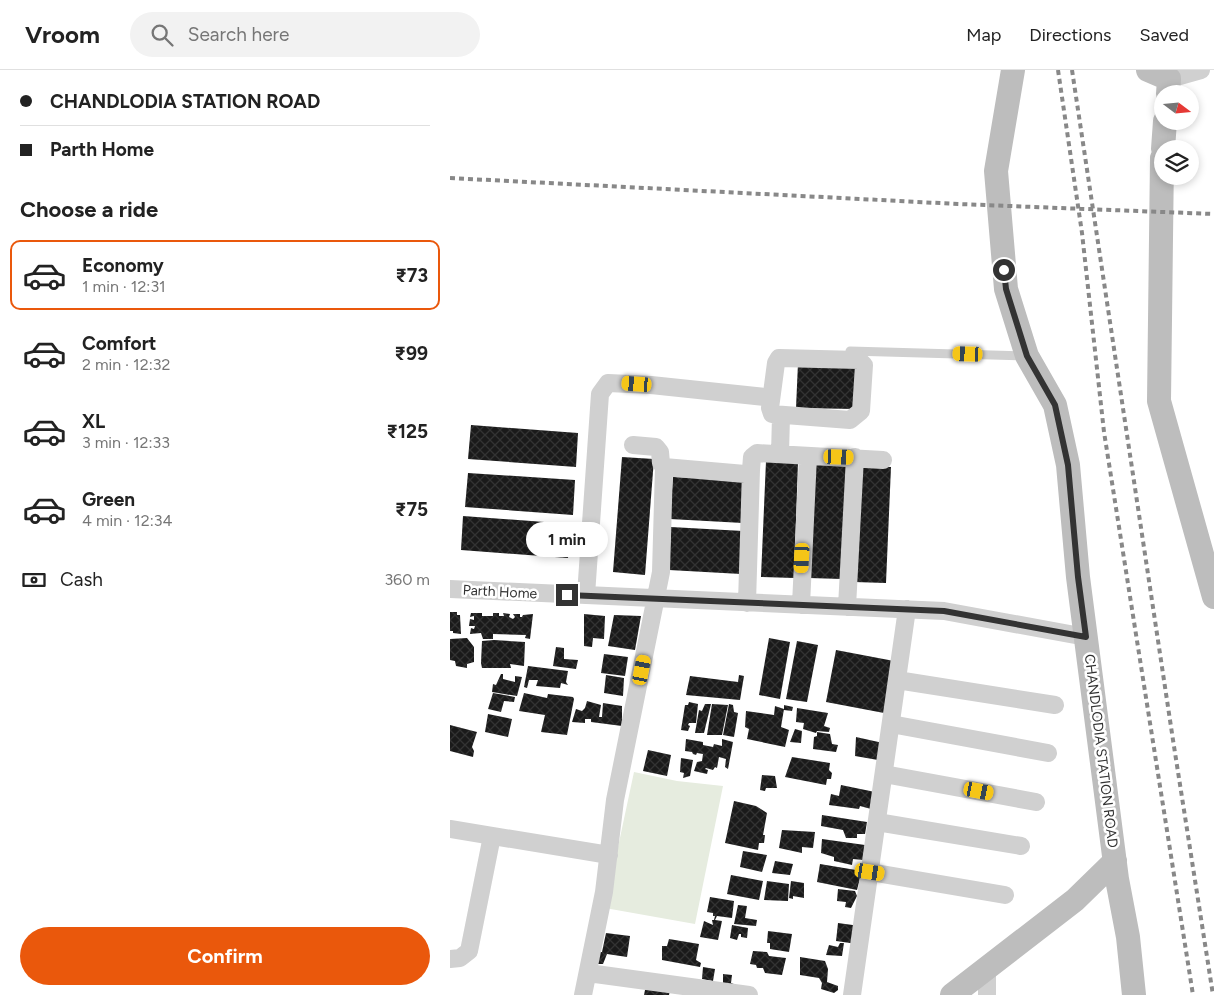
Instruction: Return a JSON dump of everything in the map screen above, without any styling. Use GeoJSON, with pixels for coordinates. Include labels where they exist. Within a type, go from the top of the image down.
{"type":"FeatureCollection","features":[{"type":"Feature","properties":{"kind":"street","name":"CHANDLODIA STATION ROAD"},"geometry":{"type":"LineString","coordinates":[[1013,70],[996,170],[1006,289],[1027,356],[1055,405],[1068,465],[1078,577],[1115,861],[1128,937],[1134,995]]}},
{"type":"Feature","properties":{"kind":"street"},"geometry":{"type":"LineString","coordinates":[[1148,70],[1168,85]]}},
{"type":"Feature","properties":{"kind":"street"},"geometry":{"type":"LineString","coordinates":[[1171,85],[1201,70]]}},
{"type":"Feature","properties":{"kind":"street"},"geometry":{"type":"LineString","coordinates":[[1162,185],[1159,401],[1214,597]]}},
{"type":"Feature","properties":{"kind":"street"},"geometry":{"type":"LineString","coordinates":[[779,358],[859,360],[864,365],[861,411],[850,420],[781,416],[772,414],[770,408],[776,363],[779,358]]}},
{"type":"Feature","properties":{"kind":"street"},"geometry":{"type":"LineString","coordinates":[[586,596],[600,394],[608,383],[651,385],[765,397]]}},
{"type":"Feature","properties":{"kind":"street"},"geometry":{"type":"LineString","coordinates":[[780,454],[781,416]]}},
{"type":"Feature","properties":{"kind":"street"},"geometry":{"type":"LineString","coordinates":[[583,995],[604,892],[615,800],[661,572],[664,467],[661,464],[660,452],[656,447],[633,445]]}},
{"type":"Feature","properties":{"kind":"street"},"geometry":{"type":"LineString","coordinates":[[747,602],[752,457],[757,453],[883,460]]}},
{"type":"Feature","properties":{"kind":"street"},"geometry":{"type":"LineString","coordinates":[[801,605],[808,456]]}},
{"type":"Feature","properties":{"kind":"street"},"geometry":{"type":"LineString","coordinates":[[847,606],[855,458]]}},
{"type":"Feature","properties":{"kind":"street"},"geometry":{"type":"LineString","coordinates":[[664,467],[745,474],[751,470]]}},
{"type":"Feature","properties":{"kind":"street","name":"Parth Home"},"geometry":{"type":"LineString","coordinates":[[450,589],[944,611],[1086,637]]}},
{"type":"Feature","properties":{"kind":"street"},"geometry":{"type":"LineString","coordinates":[[852,995],[907,609]]}},
{"type":"Feature","properties":{"kind":"street"},"geometry":{"type":"LineString","coordinates":[[897,680],[1055,705]]}},
{"type":"Feature","properties":{"kind":"street"},"geometry":{"type":"LineString","coordinates":[[891,724],[1048,753]]}},
{"type":"Feature","properties":{"kind":"street"},"geometry":{"type":"LineString","coordinates":[[884,774],[1036,802]]}},
{"type":"Feature","properties":{"kind":"street"},"geometry":{"type":"LineString","coordinates":[[877,822],[1021,846]]}},
{"type":"Feature","properties":{"kind":"street"},"geometry":{"type":"LineString","coordinates":[[450,829],[608,855]]}},
{"type":"Feature","properties":{"kind":"street"},"geometry":{"type":"LineString","coordinates":[[450,959],[460,958],[470,951],[492,836]]}},
{"type":"Feature","properties":{"kind":"street"},"geometry":{"type":"LineString","coordinates":[[952,995],[1075,900],[1115,861]]}},
{"type":"Feature","properties":{"kind":"street"},"geometry":{"type":"LineString","coordinates":[[870,872],[1005,895]]}},
{"type":"Feature","properties":{"kind":"street"},"geometry":{"type":"LineString","coordinates":[[987,968],[987,995]]}},
{"type":"Feature","properties":{"kind":"street"},"geometry":{"type":"LineString","coordinates":[[588,973],[749,995]]}},
{"type":"Feature","properties":{"kind":"lane"},"geometry":{"type":"LineString","coordinates":[[850,351],[1027,356]]}},
{"type":"Feature","properties":{"kind":"shaded area"},"geometry":{"type":"Polygon","coordinates":[[[634,772],[677,781],[723,786],[695,924],[605,908],[634,772]]]}},
{"type":"Feature","properties":{"kind":"building"},"geometry":{"type":"Polygon","coordinates":[[[798,363],[859,367],[855,409],[796,408],[798,363]]]}},
{"type":"Feature","properties":{"kind":"building"},"geometry":{"type":"Polygon","coordinates":[[[471,425],[578,433],[576,467],[468,459],[471,425]]]}},
{"type":"Feature","properties":{"kind":"building"},"geometry":{"type":"Polygon","coordinates":[[[622,457],[654,459],[645,575],[613,572],[622,457]]]}},
{"type":"Feature","properties":{"kind":"building"},"geometry":{"type":"Polygon","coordinates":[[[766,461],[798,462],[794,578],[761,577],[766,461]]]}},
{"type":"Feature","properties":{"kind":"building"},"geometry":{"type":"Polygon","coordinates":[[[814,461],[847,463],[842,579],[809,578],[814,461]]]}},
{"type":"Feature","properties":{"kind":"building"},"geometry":{"type":"Polygon","coordinates":[[[859,466],[891,467],[886,583],[854,582],[859,466]]]}},
{"type":"Feature","properties":{"kind":"building"},"geometry":{"type":"Polygon","coordinates":[[[468,473],[575,480],[573,515],[465,507],[468,473]]]}},
{"type":"Feature","properties":{"kind":"building"},"geometry":{"type":"Polygon","coordinates":[[[673,477],[745,480],[743,523],[670,519],[673,477]]]}},
{"type":"Feature","properties":{"kind":"building"},"geometry":{"type":"Polygon","coordinates":[[[463,516],[571,524],[568,558],[461,550],[463,516]]]}},
{"type":"Feature","properties":{"kind":"building"},"geometry":{"type":"Polygon","coordinates":[[[671,527],[743,531],[741,574],[669,570],[671,527]]]}},
{"type":"Feature","properties":{"kind":"building"},"geometry":{"type":"Polygon","coordinates":[[[450,612],[457,612],[457,615],[460,615],[461,634],[450,631],[450,612]]]}},
{"type":"Feature","properties":{"kind":"building"},"geometry":{"type":"Polygon","coordinates":[[[471,613],[482,613],[482,616],[493,616],[493,613],[499,613],[499,616],[504,616],[503,613],[510,614],[509,617],[513,619],[515,617],[513,614],[520,614],[520,617],[522,617],[523,615],[533,614],[530,639],[525,638],[526,635],[493,634],[493,639],[483,639],[481,633],[470,634],[471,628],[474,629],[475,626],[469,626],[470,619],[474,620],[474,616],[470,617],[471,613]]]}},
{"type":"Feature","properties":{"kind":"building"},"geometry":{"type":"Polygon","coordinates":[[[584,614],[605,616],[604,639],[593,638],[592,647],[584,646],[584,614]]]}},
{"type":"Feature","properties":{"kind":"building"},"geometry":{"type":"Polygon","coordinates":[[[614,615],[641,616],[635,650],[608,646],[614,615]]]}},
{"type":"Feature","properties":{"kind":"building"},"geometry":{"type":"Polygon","coordinates":[[[467,638],[474,647],[474,662],[467,664],[467,668],[456,666],[455,661],[450,660],[450,639],[467,638]]]}},
{"type":"Feature","properties":{"kind":"building"},"geometry":{"type":"Polygon","coordinates":[[[769,638],[790,642],[780,699],[759,695],[769,638]]]}},
{"type":"Feature","properties":{"kind":"building"},"geometry":{"type":"Polygon","coordinates":[[[482,641],[525,642],[524,666],[510,664],[511,668],[482,668],[482,641]]]}},
{"type":"Feature","properties":{"kind":"building"},"geometry":{"type":"Polygon","coordinates":[[[797,641],[818,645],[807,702],[786,699],[797,641]]]}},
{"type":"Feature","properties":{"kind":"building"},"geometry":{"type":"Polygon","coordinates":[[[556,647],[564,648],[564,659],[578,660],[576,669],[553,666],[556,647]]]}},
{"type":"Feature","properties":{"kind":"building"},"geometry":{"type":"Polygon","coordinates":[[[836,650],[894,661],[884,713],[826,702],[836,650]]]}},
{"type":"Feature","properties":{"kind":"building"},"geometry":{"type":"Polygon","coordinates":[[[604,654],[628,657],[625,676],[601,673],[604,654]]]}},
{"type":"Feature","properties":{"kind":"building"},"geometry":{"type":"Polygon","coordinates":[[[528,666],[568,671],[566,682],[568,685],[561,683],[560,688],[536,686],[538,680],[529,680],[527,688],[524,687],[528,666]]]}},
{"type":"Feature","properties":{"kind":"building"},"geometry":{"type":"Polygon","coordinates":[[[501,674],[503,674],[503,679],[515,682],[515,676],[522,677],[517,696],[492,692],[493,684],[496,685],[501,674]]]}},
{"type":"Feature","properties":{"kind":"building"},"geometry":{"type":"Polygon","coordinates":[[[606,675],[624,678],[623,696],[604,693],[606,675]]]}},
{"type":"Feature","properties":{"kind":"building"},"geometry":{"type":"Polygon","coordinates":[[[739,675],[744,676],[740,700],[686,695],[690,676],[738,682],[739,675]]]}},
{"type":"Feature","properties":{"kind":"building"},"geometry":{"type":"Polygon","coordinates":[[[493,693],[515,697],[514,702],[504,701],[501,712],[488,709],[493,693]]]}},
{"type":"Feature","properties":{"kind":"building"},"geometry":{"type":"Polygon","coordinates":[[[524,693],[547,698],[548,694],[573,697],[567,735],[541,732],[545,715],[519,711],[524,693]]]}},
{"type":"Feature","properties":{"kind":"building"},"geometry":{"type":"Polygon","coordinates":[[[587,701],[601,705],[599,717],[602,717],[603,703],[622,706],[622,726],[591,722],[591,719],[585,719],[585,723],[572,722],[576,709],[582,711],[587,701]]]}},
{"type":"Feature","properties":{"kind":"building"},"geometry":{"type":"Polygon","coordinates":[[[689,702],[698,704],[696,723],[689,723],[688,731],[681,730],[685,705],[688,705],[689,702]]]}},
{"type":"Feature","properties":{"kind":"building"},"geometry":{"type":"Polygon","coordinates":[[[705,704],[711,704],[704,733],[695,733],[699,710],[702,711],[705,704]]]}},
{"type":"Feature","properties":{"kind":"building"},"geometry":{"type":"Polygon","coordinates":[[[712,704],[728,705],[722,735],[707,735],[712,704]]]}},
{"type":"Feature","properties":{"kind":"building"},"geometry":{"type":"Polygon","coordinates":[[[729,704],[733,705],[734,712],[738,713],[734,737],[723,735],[729,704]]]}},
{"type":"Feature","properties":{"kind":"building"},"geometry":{"type":"Polygon","coordinates":[[[784,705],[793,707],[792,711],[784,710],[784,705]]]}},
{"type":"Feature","properties":{"kind":"building"},"geometry":{"type":"Polygon","coordinates":[[[775,706],[784,709],[781,727],[789,730],[785,747],[747,739],[749,729],[745,727],[746,711],[774,715],[775,706]]]}},
{"type":"Feature","properties":{"kind":"building"},"geometry":{"type":"Polygon","coordinates":[[[797,708],[828,713],[824,726],[830,728],[829,732],[817,731],[816,733],[803,729],[804,723],[796,722],[797,708]]]}},
{"type":"Feature","properties":{"kind":"building"},"geometry":{"type":"Polygon","coordinates":[[[488,714],[512,719],[508,737],[485,732],[488,714]]]}},
{"type":"Feature","properties":{"kind":"building"},"geometry":{"type":"Polygon","coordinates":[[[450,725],[477,732],[472,747],[474,751],[473,757],[450,751],[450,725]]]}},
{"type":"Feature","properties":{"kind":"building"},"geometry":{"type":"Polygon","coordinates":[[[795,729],[802,731],[801,743],[790,742],[795,729]]]}},
{"type":"Feature","properties":{"kind":"building"},"geometry":{"type":"Polygon","coordinates":[[[817,732],[830,734],[832,744],[838,745],[836,752],[813,749],[814,737],[817,736],[817,732]]]}},
{"type":"Feature","properties":{"kind":"building"},"geometry":{"type":"Polygon","coordinates":[[[856,737],[883,743],[878,760],[855,756],[856,737]]]}},
{"type":"Feature","properties":{"kind":"building"},"geometry":{"type":"Polygon","coordinates":[[[686,739],[703,742],[703,745],[713,747],[714,744],[722,746],[722,739],[733,742],[728,769],[725,767],[726,759],[719,757],[717,768],[715,767],[713,770],[706,768],[708,770],[707,774],[694,771],[697,762],[702,761],[703,754],[697,753],[696,755],[685,751],[686,739]]]}},
{"type":"Feature","properties":{"kind":"building"},"geometry":{"type":"Polygon","coordinates":[[[648,750],[671,755],[667,776],[643,771],[648,750]]]}},
{"type":"Feature","properties":{"kind":"building"},"geometry":{"type":"Polygon","coordinates":[[[792,757],[830,763],[831,779],[827,779],[826,785],[785,777],[792,757]]]}},
{"type":"Feature","properties":{"kind":"building"},"geometry":{"type":"Polygon","coordinates":[[[681,758],[693,760],[690,776],[683,778],[684,773],[680,772],[681,758]]]}},
{"type":"Feature","properties":{"kind":"building"},"geometry":{"type":"Polygon","coordinates":[[[762,775],[775,776],[777,788],[766,788],[765,791],[760,790],[762,775]]]}},
{"type":"Feature","properties":{"kind":"building"},"geometry":{"type":"Polygon","coordinates":[[[841,785],[875,792],[871,809],[860,806],[859,809],[829,805],[831,794],[839,796],[841,785]]]}},
{"type":"Feature","properties":{"kind":"building"},"geometry":{"type":"Polygon","coordinates":[[[734,801],[756,806],[767,813],[763,835],[765,835],[764,843],[759,843],[758,850],[725,843],[734,801]]]}},
{"type":"Feature","properties":{"kind":"building"},"geometry":{"type":"Polygon","coordinates":[[[822,815],[867,822],[865,834],[857,834],[857,838],[846,838],[843,830],[821,826],[822,815]]]}},
{"type":"Feature","properties":{"kind":"building"},"geometry":{"type":"Polygon","coordinates":[[[782,830],[815,832],[813,848],[802,847],[802,853],[779,848],[782,830]]]}},
{"type":"Feature","properties":{"kind":"building"},"geometry":{"type":"Polygon","coordinates":[[[822,839],[865,845],[863,860],[853,859],[852,865],[834,861],[834,857],[821,853],[822,839]]]}},
{"type":"Feature","properties":{"kind":"building"},"geometry":{"type":"Polygon","coordinates":[[[743,851],[767,855],[762,872],[740,867],[743,851]]]}},
{"type":"Feature","properties":{"kind":"building"},"geometry":{"type":"Polygon","coordinates":[[[775,861],[793,864],[790,875],[772,873],[775,861]]]}},
{"type":"Feature","properties":{"kind":"building"},"geometry":{"type":"Polygon","coordinates":[[[820,864],[862,871],[857,890],[817,882],[820,864]]]}},
{"type":"Feature","properties":{"kind":"building"},"geometry":{"type":"Polygon","coordinates":[[[731,875],[763,881],[759,900],[727,894],[731,875]]]}},
{"type":"Feature","properties":{"kind":"building"},"geometry":{"type":"Polygon","coordinates":[[[767,881],[789,884],[788,901],[764,900],[767,881]]]}},
{"type":"Feature","properties":{"kind":"building"},"geometry":{"type":"Polygon","coordinates":[[[791,881],[804,883],[804,898],[793,896],[793,899],[789,898],[791,881]]]}},
{"type":"Feature","properties":{"kind":"building"},"geometry":{"type":"Polygon","coordinates":[[[838,889],[855,891],[857,896],[851,908],[845,907],[846,902],[837,901],[838,889]]]}},
{"type":"Feature","properties":{"kind":"building"},"geometry":{"type":"Polygon","coordinates":[[[710,897],[734,901],[732,918],[717,916],[715,920],[722,921],[718,940],[700,937],[704,921],[713,925],[712,920],[714,920],[715,916],[713,916],[713,913],[707,912],[710,897]]]}},
{"type":"Feature","properties":{"kind":"building"},"geometry":{"type":"Polygon","coordinates":[[[738,905],[747,906],[745,918],[757,920],[756,926],[734,924],[738,905]]]}},
{"type":"Feature","properties":{"kind":"building"},"geometry":{"type":"Polygon","coordinates":[[[838,923],[860,926],[857,944],[836,941],[838,923]]]}},
{"type":"Feature","properties":{"kind":"building"},"geometry":{"type":"Polygon","coordinates":[[[732,925],[748,928],[747,938],[741,937],[741,934],[739,934],[737,940],[730,938],[732,925]]]}},
{"type":"Feature","properties":{"kind":"building"},"geometry":{"type":"Polygon","coordinates":[[[768,931],[792,934],[789,952],[770,949],[770,943],[767,943],[768,931]]]}},
{"type":"Feature","properties":{"kind":"building"},"geometry":{"type":"Polygon","coordinates":[[[606,933],[630,936],[627,957],[607,954],[603,964],[596,964],[598,952],[602,952],[606,933]]]}},
{"type":"Feature","properties":{"kind":"building"},"geometry":{"type":"Polygon","coordinates":[[[669,939],[699,944],[696,960],[701,963],[700,967],[662,960],[662,946],[667,946],[669,939]]]}},
{"type":"Feature","properties":{"kind":"building"},"geometry":{"type":"Polygon","coordinates":[[[840,943],[844,943],[842,956],[826,955],[829,945],[838,947],[840,943]]]}},
{"type":"Feature","properties":{"kind":"building"},"geometry":{"type":"Polygon","coordinates":[[[753,951],[767,952],[769,956],[786,958],[782,975],[765,973],[763,968],[757,968],[756,965],[750,964],[753,951]]]}},
{"type":"Feature","properties":{"kind":"building"},"geometry":{"type":"Polygon","coordinates":[[[800,957],[825,961],[828,969],[827,982],[838,986],[838,990],[834,993],[821,989],[822,983],[819,978],[800,975],[800,957]]]}},
{"type":"Feature","properties":{"kind":"building"},"geometry":{"type":"Polygon","coordinates":[[[703,967],[715,969],[713,981],[702,979],[703,967]]]}},
{"type":"Feature","properties":{"kind":"building"},"geometry":{"type":"Polygon","coordinates":[[[723,974],[732,975],[731,983],[742,987],[723,990],[723,974]]]}},
{"type":"Feature","properties":{"kind":"building"},"geometry":{"type":"Polygon","coordinates":[[[646,985],[670,990],[669,995],[644,995],[646,985]]]}},
{"type":"Feature","properties":{"kind":"railway"},"geometry":{"type":"LineString","coordinates":[[1058,70],[1082,233],[1104,432],[1193,995]]}},
{"type":"Feature","properties":{"kind":"railway"},"geometry":{"type":"LineString","coordinates":[[1072,70],[1213,995]]}},
{"type":"Feature","properties":{"kind":"railway"},"geometry":{"type":"LineString","coordinates":[[450,178],[958,204],[1214,214]]}},
{"type":"Feature","properties":{"kind":"route"},"geometry":{"type":"LineString","coordinates":[[567,595],[944,611],[1086,637],[1078,577],[1068,465],[1055,405],[1027,356],[1006,289],[1004,270]]}}]}
